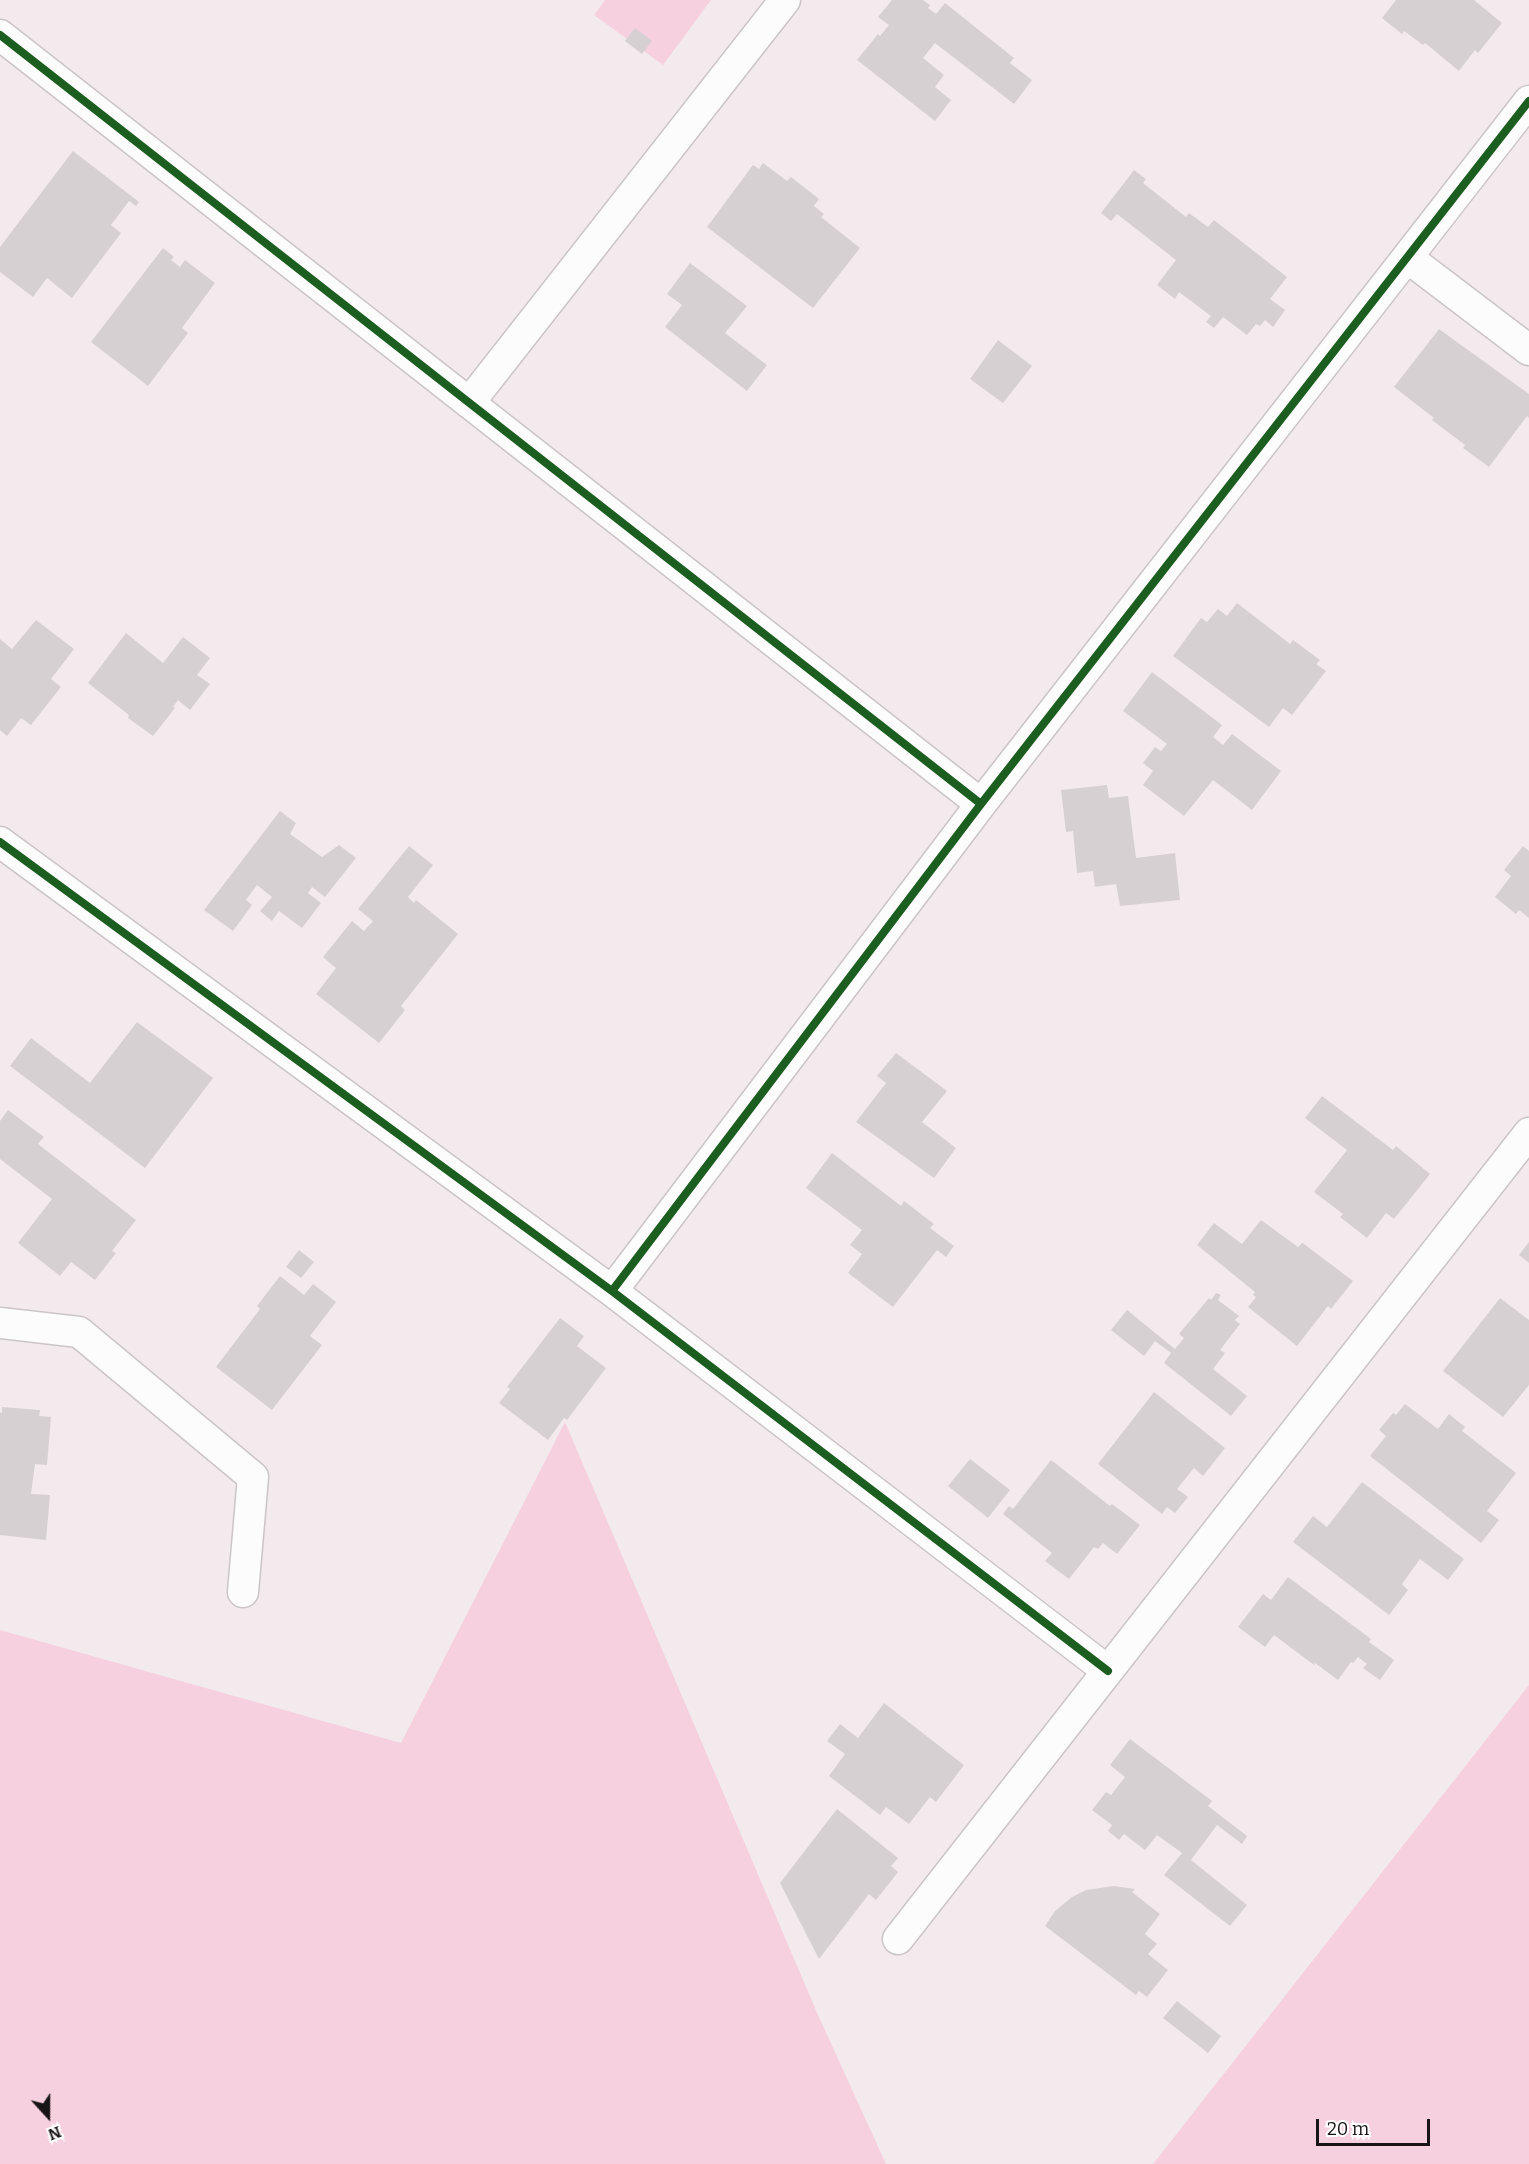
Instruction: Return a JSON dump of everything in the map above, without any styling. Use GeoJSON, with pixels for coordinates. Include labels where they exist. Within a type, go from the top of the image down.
{"type":"FeatureCollection","features":[{"type":"Feature","properties":{"kind":"street"},"geometry":{"type":"LineString","coordinates":[[469,403],[785,0]]}},
{"type":"Feature","properties":{"kind":"street"},"geometry":{"type":"LineString","coordinates":[[0,35],[981,804]]}},
{"type":"Feature","properties":{"kind":"street"},"geometry":{"type":"LineString","coordinates":[[612,1291],[981,804],[1529,101]]}},
{"type":"Feature","properties":{"kind":"street"},"geometry":{"type":"LineString","coordinates":[[1408,258],[1529,350]]}},
{"type":"Feature","properties":{"kind":"street"},"geometry":{"type":"LineString","coordinates":[[0,842],[612,1291],[1107,1671]]}},
{"type":"Feature","properties":{"kind":"street"},"geometry":{"type":"LineString","coordinates":[[898,1939],[1529,1132]]}},
{"type":"Feature","properties":{"kind":"street"},"geometry":{"type":"LineString","coordinates":[[0,1323],[79,1332],[253,1477],[243,1592]]}},
{"type":"Feature","properties":{"kind":"shaded area"},"geometry":{"type":"Polygon","coordinates":[[[605,0],[711,0],[663,65],[594,15],[605,0]]]}},
{"type":"Feature","properties":{"kind":"shaded area"},"geometry":{"type":"Polygon","coordinates":[[[565,1422],[818,2015],[886,2164],[0,2164],[0,1630],[401,1743],[565,1422]]]}},
{"type":"Feature","properties":{"kind":"shaded area"},"geometry":{"type":"Polygon","coordinates":[[[1529,1685],[1529,2164],[1153,2164],[1529,1685]]]}},
{"type":"Feature","properties":{"kind":"building"},"geometry":{"type":"Polygon","coordinates":[[[892,0],[923,0],[936,14],[945,3],[1014,58],[1010,63],[1032,80],[1014,104],[935,43],[923,58],[944,75],[935,87],[951,100],[935,121],[857,60],[878,34],[880,36],[889,25],[878,17],[892,0]]]}},
{"type":"Feature","properties":{"kind":"building"},"geometry":{"type":"Polygon","coordinates":[[[1396,0],[1474,0],[1502,23],[1478,53],[1475,50],[1459,71],[1425,43],[1423,45],[1404,31],[1402,34],[1382,18],[1396,0]]]}},
{"type":"Feature","properties":{"kind":"building"},"geometry":{"type":"Polygon","coordinates":[[[635,28],[652,41],[642,54],[625,41],[635,28]]]}},
{"type":"Feature","properties":{"kind":"building"},"geometry":{"type":"Polygon","coordinates":[[[73,151],[139,202],[136,206],[129,201],[111,225],[121,233],[72,298],[47,278],[33,297],[0,272],[0,247],[73,151]]]}},
{"type":"Feature","properties":{"kind":"building"},"geometry":{"type":"Polygon","coordinates":[[[763,163],[787,181],[791,177],[819,199],[814,206],[824,214],[821,217],[860,248],[813,308],[707,227],[753,165],[759,169],[763,163]]]}},
{"type":"Feature","properties":{"kind":"building"},"geometry":{"type":"Polygon","coordinates":[[[1134,170],[1146,179],[1143,183],[1186,217],[1189,213],[1208,227],[1214,220],[1287,277],[1270,299],[1285,310],[1273,327],[1265,320],[1260,326],[1256,324],[1247,335],[1223,317],[1214,328],[1206,322],[1211,316],[1179,292],[1175,299],[1157,285],[1176,260],[1117,214],[1111,221],[1101,213],[1134,170]]]}},
{"type":"Feature","properties":{"kind":"building"},"geometry":{"type":"Polygon","coordinates":[[[163,248],[174,257],[171,260],[180,267],[185,260],[215,283],[182,328],[188,333],[148,386],[91,342],[163,248]]]}},
{"type":"Feature","properties":{"kind":"building"},"geometry":{"type":"Polygon","coordinates":[[[690,263],[747,306],[725,333],[767,365],[747,391],[665,327],[682,305],[667,294],[690,263]]]}},
{"type":"Feature","properties":{"kind":"building"},"geometry":{"type":"Polygon","coordinates":[[[1439,329],[1529,394],[1529,418],[1527,416],[1489,467],[1463,448],[1465,445],[1394,387],[1439,329]]]}},
{"type":"Feature","properties":{"kind":"building"},"geometry":{"type":"Polygon","coordinates":[[[998,340],[1032,366],[1003,403],[970,379],[998,340]]]}},
{"type":"Feature","properties":{"kind":"building"},"geometry":{"type":"Polygon","coordinates":[[[1237,603],[1290,644],[1293,640],[1320,660],[1316,664],[1326,671],[1292,715],[1283,708],[1269,727],[1173,656],[1201,618],[1207,622],[1218,609],[1227,616],[1237,603]]]}},
{"type":"Feature","properties":{"kind":"building"},"geometry":{"type":"Polygon","coordinates":[[[36,620],[74,649],[51,679],[61,687],[31,725],[21,718],[7,736],[0,730],[0,639],[12,649],[36,620]]]}},
{"type":"Feature","properties":{"kind":"building"},"geometry":{"type":"Polygon","coordinates":[[[126,633],[163,663],[183,637],[210,658],[197,675],[210,684],[190,710],[178,700],[173,707],[175,708],[153,736],[128,718],[129,715],[88,683],[126,633]]]}},
{"type":"Feature","properties":{"kind":"building"},"geometry":{"type":"Polygon","coordinates":[[[1152,672],[1222,725],[1213,737],[1223,745],[1232,734],[1281,771],[1252,810],[1213,780],[1184,816],[1143,785],[1153,771],[1143,763],[1155,747],[1161,751],[1167,744],[1123,711],[1152,672]]]}},
{"type":"Feature","properties":{"kind":"building"},"geometry":{"type":"Polygon","coordinates":[[[1107,785],[1109,798],[1128,796],[1136,858],[1175,853],[1180,900],[1120,906],[1116,884],[1095,887],[1093,871],[1077,873],[1073,831],[1066,832],[1061,790],[1107,785]]]}},
{"type":"Feature","properties":{"kind":"building"},"geometry":{"type":"Polygon","coordinates":[[[280,811],[296,823],[290,834],[322,857],[339,845],[356,858],[325,897],[312,887],[308,893],[321,903],[302,928],[279,911],[272,921],[260,911],[272,897],[257,885],[246,900],[252,905],[233,931],[204,910],[280,811]]]}},
{"type":"Feature","properties":{"kind":"building"},"geometry":{"type":"Polygon","coordinates":[[[409,846],[433,865],[408,897],[414,903],[416,900],[458,934],[401,1006],[405,1010],[379,1043],[316,994],[336,968],[323,957],[352,921],[364,931],[373,921],[358,909],[409,846]]]}},
{"type":"Feature","properties":{"kind":"building"},"geometry":{"type":"Polygon","coordinates":[[[1523,846],[1529,851],[1529,918],[1519,910],[1516,914],[1495,897],[1511,876],[1504,870],[1523,846]]]}},
{"type":"Feature","properties":{"kind":"building"},"geometry":{"type":"Polygon","coordinates":[[[137,1022],[213,1078],[145,1168],[10,1066],[31,1038],[90,1083],[137,1022]]]}},
{"type":"Feature","properties":{"kind":"building"},"geometry":{"type":"Polygon","coordinates":[[[896,1053],[947,1091],[922,1122],[956,1148],[934,1178],[856,1122],[886,1083],[877,1076],[896,1053]]]}},
{"type":"Feature","properties":{"kind":"building"},"geometry":{"type":"Polygon","coordinates":[[[1322,1096],[1393,1150],[1396,1146],[1430,1174],[1394,1219],[1386,1213],[1367,1238],[1340,1217],[1343,1214],[1314,1192],[1347,1150],[1305,1118],[1322,1096]]]}},
{"type":"Feature","properties":{"kind":"building"},"geometry":{"type":"Polygon","coordinates":[[[8,1110],[44,1137],[38,1144],[136,1220],[112,1251],[116,1253],[95,1280],[71,1262],[60,1276],[18,1243],[52,1199],[0,1159],[0,1121],[8,1110]]]}},
{"type":"Feature","properties":{"kind":"building"},"geometry":{"type":"Polygon","coordinates":[[[832,1153],[901,1206],[904,1201],[934,1224],[930,1228],[954,1246],[946,1257],[937,1250],[893,1307],[848,1273],[862,1254],[850,1245],[862,1230],[806,1188],[832,1153]]]}},
{"type":"Feature","properties":{"kind":"building"},"geometry":{"type":"Polygon","coordinates":[[[1261,1220],[1298,1247],[1304,1244],[1353,1281],[1331,1309],[1328,1306],[1297,1346],[1248,1307],[1256,1297],[1253,1295],[1255,1292],[1197,1245],[1214,1223],[1242,1244],[1261,1220]]]}},
{"type":"Feature","properties":{"kind":"building"},"geometry":{"type":"Polygon","coordinates":[[[1529,1242],[1529,1263],[1519,1255],[1529,1242]]]}},
{"type":"Feature","properties":{"kind":"building"},"geometry":{"type":"Polygon","coordinates":[[[299,1250],[314,1262],[301,1278],[286,1267],[299,1250]]]}},
{"type":"Feature","properties":{"kind":"building"},"geometry":{"type":"Polygon","coordinates":[[[280,1276],[304,1295],[313,1284],[336,1302],[310,1336],[322,1345],[272,1410],[216,1367],[260,1309],[257,1306],[280,1276]]]}},
{"type":"Feature","properties":{"kind":"building"},"geometry":{"type":"Polygon","coordinates":[[[1216,1293],[1221,1295],[1218,1300],[1239,1316],[1235,1320],[1240,1324],[1220,1350],[1225,1353],[1213,1369],[1247,1396],[1231,1416],[1164,1363],[1171,1353],[1155,1341],[1144,1356],[1111,1330],[1127,1310],[1175,1349],[1184,1338],[1179,1334],[1209,1298],[1211,1300],[1216,1293]]]}},
{"type":"Feature","properties":{"kind":"building"},"geometry":{"type":"Polygon","coordinates":[[[1500,1298],[1529,1320],[1529,1385],[1503,1417],[1443,1371],[1500,1298]]]}},
{"type":"Feature","properties":{"kind":"building"},"geometry":{"type":"Polygon","coordinates":[[[560,1318],[584,1336],[577,1346],[606,1368],[567,1420],[564,1418],[548,1440],[499,1403],[510,1389],[507,1387],[560,1318]]]}},
{"type":"Feature","properties":{"kind":"building"},"geometry":{"type":"Polygon","coordinates":[[[1154,1392],[1225,1448],[1203,1476],[1194,1468],[1177,1489],[1188,1497],[1175,1513],[1167,1507],[1162,1514],[1098,1464],[1154,1392]]]}},
{"type":"Feature","properties":{"kind":"building"},"geometry":{"type":"Polygon","coordinates":[[[1405,1404],[1438,1429],[1449,1414],[1465,1427],[1462,1431],[1516,1473],[1487,1511],[1499,1520],[1481,1543],[1370,1456],[1386,1436],[1379,1430],[1393,1413],[1396,1415],[1405,1404]]]}},
{"type":"Feature","properties":{"kind":"building"},"geometry":{"type":"Polygon","coordinates":[[[2,1407],[40,1410],[39,1416],[51,1417],[47,1465],[35,1464],[31,1494],[50,1495],[46,1540],[0,1535],[0,1412],[2,1413],[2,1407]]]}},
{"type":"Feature","properties":{"kind":"building"},"geometry":{"type":"Polygon","coordinates":[[[970,1459],[1010,1490],[988,1518],[948,1486],[970,1459]]]}},
{"type":"Feature","properties":{"kind":"building"},"geometry":{"type":"Polygon","coordinates":[[[1051,1460],[1110,1506],[1112,1504],[1140,1525],[1117,1554],[1103,1543],[1098,1549],[1094,1547],[1069,1579],[1045,1561],[1052,1553],[1003,1514],[1009,1506],[1013,1509],[1051,1460]]]}},
{"type":"Feature","properties":{"kind":"building"},"geometry":{"type":"Polygon","coordinates":[[[1362,1482],[1464,1559],[1448,1580],[1420,1559],[1402,1584],[1408,1590],[1389,1615],[1293,1542],[1313,1516],[1327,1527],[1362,1482]]]}},
{"type":"Feature","properties":{"kind":"building"},"geometry":{"type":"Polygon","coordinates":[[[1288,1577],[1371,1639],[1369,1642],[1394,1660],[1380,1680],[1363,1668],[1367,1664],[1358,1657],[1353,1663],[1351,1662],[1338,1680],[1274,1635],[1265,1647],[1238,1627],[1263,1594],[1271,1600],[1288,1577]]]}},
{"type":"Feature","properties":{"kind":"building"},"geometry":{"type":"Polygon","coordinates":[[[884,1703],[964,1765],[936,1802],[930,1797],[909,1824],[886,1807],[880,1815],[829,1776],[845,1754],[827,1741],[840,1724],[858,1738],[884,1703]]]}},
{"type":"Feature","properties":{"kind":"building"},"geometry":{"type":"Polygon","coordinates":[[[1130,1739],[1212,1801],[1208,1806],[1247,1836],[1242,1844],[1217,1825],[1191,1860],[1247,1905],[1230,1926],[1164,1875],[1182,1853],[1157,1835],[1145,1850],[1124,1834],[1119,1840],[1108,1831],[1112,1825],[1092,1810],[1106,1792],[1111,1795],[1125,1777],[1110,1765],[1130,1739]]]}},
{"type":"Feature","properties":{"kind":"building"},"geometry":{"type":"Polygon","coordinates":[[[837,1809],[898,1858],[891,1866],[898,1872],[876,1900],[869,1894],[819,1959],[780,1883],[837,1809]]]}},
{"type":"Feature","properties":{"kind":"building"},"geometry":{"type":"Polygon","coordinates":[[[1114,1886],[1135,1889],[1132,1892],[1160,1914],[1145,1934],[1157,1944],[1148,1954],[1168,1970],[1147,1997],[1139,1991],[1136,1995],[1045,1926],[1055,1911],[1072,1897],[1086,1890],[1114,1886]]]}},
{"type":"Feature","properties":{"kind":"building"},"geometry":{"type":"Polygon","coordinates":[[[1177,2001],[1221,2036],[1208,2053],[1163,2018],[1177,2001]]]}},
{"type":"Feature","properties":{"kind":"cycle path"},"geometry":{"type":"LineString","coordinates":[[0,35],[981,804]]}},
{"type":"Feature","properties":{"kind":"cycle path"},"geometry":{"type":"LineString","coordinates":[[612,1291],[981,804],[1529,101]]}},
{"type":"Feature","properties":{"kind":"cycle path"},"geometry":{"type":"LineString","coordinates":[[0,842],[612,1291],[1108,1671]]}}]}
